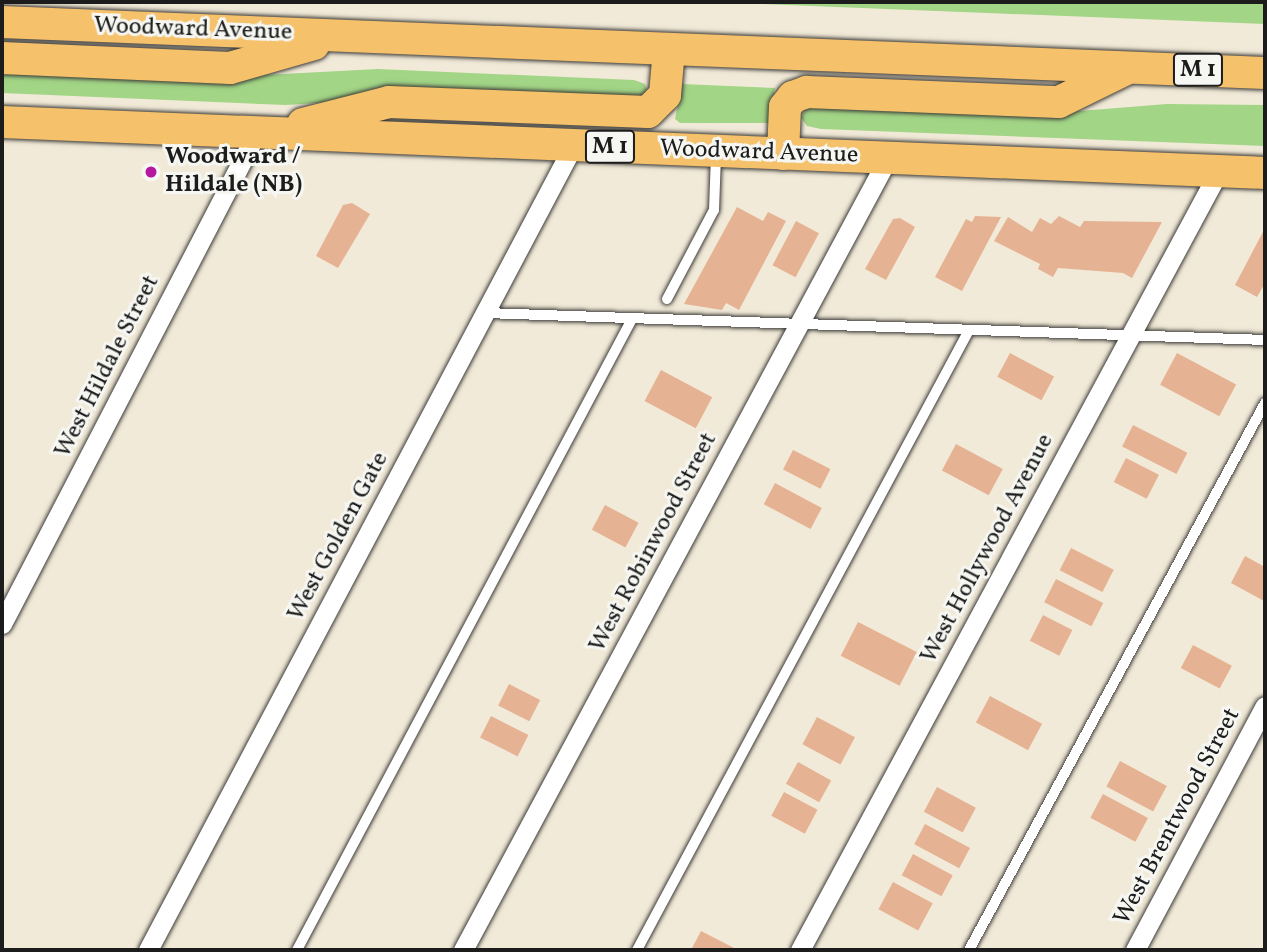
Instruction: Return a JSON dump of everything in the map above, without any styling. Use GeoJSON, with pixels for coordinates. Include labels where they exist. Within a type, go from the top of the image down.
{"type":"FeatureCollection","features":[{"type":"Feature","properties":{"kind":"main road","name":"Woodward Avenue"},"geometry":{"type":"LineString","coordinates":[[2,22],[1265,73]]}},
{"type":"Feature","properties":{"kind":"main road"},"geometry":{"type":"LineString","coordinates":[[2,58],[230,68],[343,36]]}},
{"type":"Feature","properties":{"kind":"main road"},"geometry":{"type":"LineString","coordinates":[[262,132],[389,102],[648,112],[664,95],[669,50]]}},
{"type":"Feature","properties":{"kind":"main road"},"geometry":{"type":"LineString","coordinates":[[783,154],[785,107],[793,97],[807,92],[1059,102],[1130,67]]}},
{"type":"Feature","properties":{"kind":"main road","name":"Woodward Avenue"},"geometry":{"type":"LineString","coordinates":[[2,122],[1265,173]]}},
{"type":"Feature","properties":{"kind":"street","name":"West Hildale Street"},"geometry":{"type":"LineString","coordinates":[[2,624],[262,132]]}},
{"type":"Feature","properties":{"kind":"street","name":"West Golden Gate"},"geometry":{"type":"LineString","coordinates":[[148,950],[573,146]]}},
{"type":"Feature","properties":{"kind":"street","name":"West Robinwood Street"},"geometry":{"type":"LineString","coordinates":[[463,950],[888,158]]}},
{"type":"Feature","properties":{"kind":"street","name":"West Hollywood Avenue"},"geometry":{"type":"LineString","coordinates":[[800,950],[1219,172]]}},
{"type":"Feature","properties":{"kind":"street","name":"West Brentwood Street"},"geometry":{"type":"LineString","coordinates":[[1135,950],[1265,706]]}},
{"type":"Feature","properties":{"kind":"lane"},"geometry":{"type":"LineString","coordinates":[[667,299],[715,210],[716,151]]}},
{"type":"Feature","properties":{"kind":"lane"},"geometry":{"type":"LineString","coordinates":[[485,313],[1265,340]]}},
{"type":"Feature","properties":{"kind":"lane"},"geometry":{"type":"LineString","coordinates":[[297,950],[632,319]]}},
{"type":"Feature","properties":{"kind":"lane"},"geometry":{"type":"LineString","coordinates":[[637,950],[969,330]]}},
{"type":"Feature","properties":{"kind":"lane"},"geometry":{"type":"LineString","coordinates":[[969,950],[1265,403]]}},
{"type":"Feature","properties":{"kind":"green space"},"geometry":{"type":"Polygon","coordinates":[[[713,2],[1265,2],[1265,24],[713,2]]]}},
{"type":"Feature","properties":{"kind":"green space"},"geometry":{"type":"Polygon","coordinates":[[[2,67],[263,75],[378,69],[634,80],[645,84],[649,97],[398,98],[286,105],[2,93],[2,67]]]}},
{"type":"Feature","properties":{"kind":"green space"},"geometry":{"type":"Polygon","coordinates":[[[682,84],[775,88],[769,123],[680,123],[675,119],[682,84]]]}},
{"type":"Feature","properties":{"kind":"green space"},"geometry":{"type":"Polygon","coordinates":[[[809,103],[1067,112],[1167,104],[1265,105],[1265,146],[821,129],[807,126],[801,118],[809,103]]]}},
{"type":"Feature","properties":{"kind":"building"},"geometry":{"type":"Polygon","coordinates":[[[352,203],[370,214],[338,268],[316,256],[343,205],[352,203]]]}},
{"type":"Feature","properties":{"kind":"building"},"geometry":{"type":"Polygon","coordinates":[[[737,207],[763,221],[768,212],[786,221],[739,310],[726,303],[722,310],[684,304],[737,207]]]}},
{"type":"Feature","properties":{"kind":"building"},"geometry":{"type":"Polygon","coordinates":[[[975,216],[1001,217],[962,291],[935,277],[966,219],[972,222],[975,216]]]}},
{"type":"Feature","properties":{"kind":"building"},"geometry":{"type":"Polygon","coordinates":[[[1059,216],[1080,227],[1084,221],[1162,222],[1132,278],[1123,273],[1058,268],[1053,277],[1038,269],[1040,264],[994,241],[1008,217],[1032,232],[1040,218],[1051,224],[1059,216]]]}},
{"type":"Feature","properties":{"kind":"building"},"geometry":{"type":"Polygon","coordinates":[[[900,218],[915,227],[886,280],[865,269],[893,219],[900,218]]]}},
{"type":"Feature","properties":{"kind":"building"},"geometry":{"type":"Polygon","coordinates":[[[796,221],[819,233],[795,277],[773,265],[796,221]]]}},
{"type":"Feature","properties":{"kind":"building"},"geometry":{"type":"Polygon","coordinates":[[[1265,228],[1265,283],[1257,297],[1235,285],[1265,228]]]}},
{"type":"Feature","properties":{"kind":"building"},"geometry":{"type":"Polygon","coordinates":[[[1010,353],[1054,376],[1041,400],[997,377],[1010,353]]]}},
{"type":"Feature","properties":{"kind":"building"},"geometry":{"type":"Polygon","coordinates":[[[1177,353],[1236,384],[1219,416],[1160,385],[1177,353]]]}},
{"type":"Feature","properties":{"kind":"building"},"geometry":{"type":"Polygon","coordinates":[[[661,370],[712,397],[696,428],[645,401],[661,370]]]}},
{"type":"Feature","properties":{"kind":"building"},"geometry":{"type":"Polygon","coordinates":[[[1133,425],[1187,453],[1176,474],[1122,446],[1133,425]]]}},
{"type":"Feature","properties":{"kind":"building"},"geometry":{"type":"Polygon","coordinates":[[[956,444],[1003,469],[989,495],[942,470],[956,444]]]}},
{"type":"Feature","properties":{"kind":"building"},"geometry":{"type":"Polygon","coordinates":[[[793,450],[830,469],[820,489],[783,470],[793,450]]]}},
{"type":"Feature","properties":{"kind":"building"},"geometry":{"type":"Polygon","coordinates":[[[1126,458],[1159,475],[1147,499],[1114,482],[1126,458]]]}},
{"type":"Feature","properties":{"kind":"building"},"geometry":{"type":"Polygon","coordinates":[[[775,483],[822,508],[811,529],[764,504],[775,483]]]}},
{"type":"Feature","properties":{"kind":"building"},"geometry":{"type":"Polygon","coordinates":[[[605,505],[639,523],[625,548],[592,530],[605,505]]]}},
{"type":"Feature","properties":{"kind":"building"},"geometry":{"type":"Polygon","coordinates":[[[1071,548],[1114,570],[1102,592],[1060,570],[1071,548]]]}},
{"type":"Feature","properties":{"kind":"building"},"geometry":{"type":"Polygon","coordinates":[[[1245,556],[1265,567],[1264,601],[1231,583],[1245,556]]]}},
{"type":"Feature","properties":{"kind":"building"},"geometry":{"type":"Polygon","coordinates":[[[1056,579],[1103,603],[1091,626],[1044,602],[1056,579]]]}},
{"type":"Feature","properties":{"kind":"building"},"geometry":{"type":"Polygon","coordinates":[[[1043,615],[1072,630],[1059,656],[1030,641],[1043,615]]]}},
{"type":"Feature","properties":{"kind":"building"},"geometry":{"type":"Polygon","coordinates":[[[858,622],[917,652],[900,686],[841,656],[858,622]]]}},
{"type":"Feature","properties":{"kind":"building"},"geometry":{"type":"Polygon","coordinates":[[[1193,645],[1232,666],[1220,689],[1181,668],[1193,645]]]}},
{"type":"Feature","properties":{"kind":"building"},"geometry":{"type":"Polygon","coordinates":[[[509,684],[540,700],[529,721],[498,705],[509,684]]]}},
{"type":"Feature","properties":{"kind":"building"},"geometry":{"type":"Polygon","coordinates":[[[990,696],[1042,724],[1028,750],[976,722],[990,696]]]}},
{"type":"Feature","properties":{"kind":"building"},"geometry":{"type":"Polygon","coordinates":[[[491,716],[528,735],[518,756],[480,737],[491,716]]]}},
{"type":"Feature","properties":{"kind":"building"},"geometry":{"type":"Polygon","coordinates":[[[817,717],[855,737],[840,765],[802,744],[817,717]]]}},
{"type":"Feature","properties":{"kind":"building"},"geometry":{"type":"Polygon","coordinates":[[[1120,761],[1167,786],[1153,811],[1106,787],[1120,761]]]}},
{"type":"Feature","properties":{"kind":"building"},"geometry":{"type":"Polygon","coordinates":[[[798,762],[831,780],[819,802],[786,784],[798,762]]]}},
{"type":"Feature","properties":{"kind":"building"},"geometry":{"type":"Polygon","coordinates":[[[937,787],[976,808],[963,832],[924,812],[937,787]]]}},
{"type":"Feature","properties":{"kind":"building"},"geometry":{"type":"Polygon","coordinates":[[[784,792],[818,810],[805,834],[771,816],[784,792]]]}},
{"type":"Feature","properties":{"kind":"building"},"geometry":{"type":"Polygon","coordinates":[[[1103,794],[1148,818],[1135,842],[1090,818],[1103,794]]]}},
{"type":"Feature","properties":{"kind":"building"},"geometry":{"type":"Polygon","coordinates":[[[925,824],[970,848],[959,868],[914,844],[925,824]]]}},
{"type":"Feature","properties":{"kind":"building"},"geometry":{"type":"Polygon","coordinates":[[[913,854],[953,875],[941,896],[902,875],[913,854]]]}},
{"type":"Feature","properties":{"kind":"building"},"geometry":{"type":"Polygon","coordinates":[[[893,882],[933,903],[918,930],[878,909],[893,882]]]}},
{"type":"Feature","properties":{"kind":"building"},"geometry":{"type":"Polygon","coordinates":[[[701,931],[738,950],[691,950],[701,931]]]}},
{"type":"Feature","properties":{"kind":"place","name":"Woodward / Hildale (NB)"},"geometry":{"type":"Point","coordinates":[151,172]}}]}
